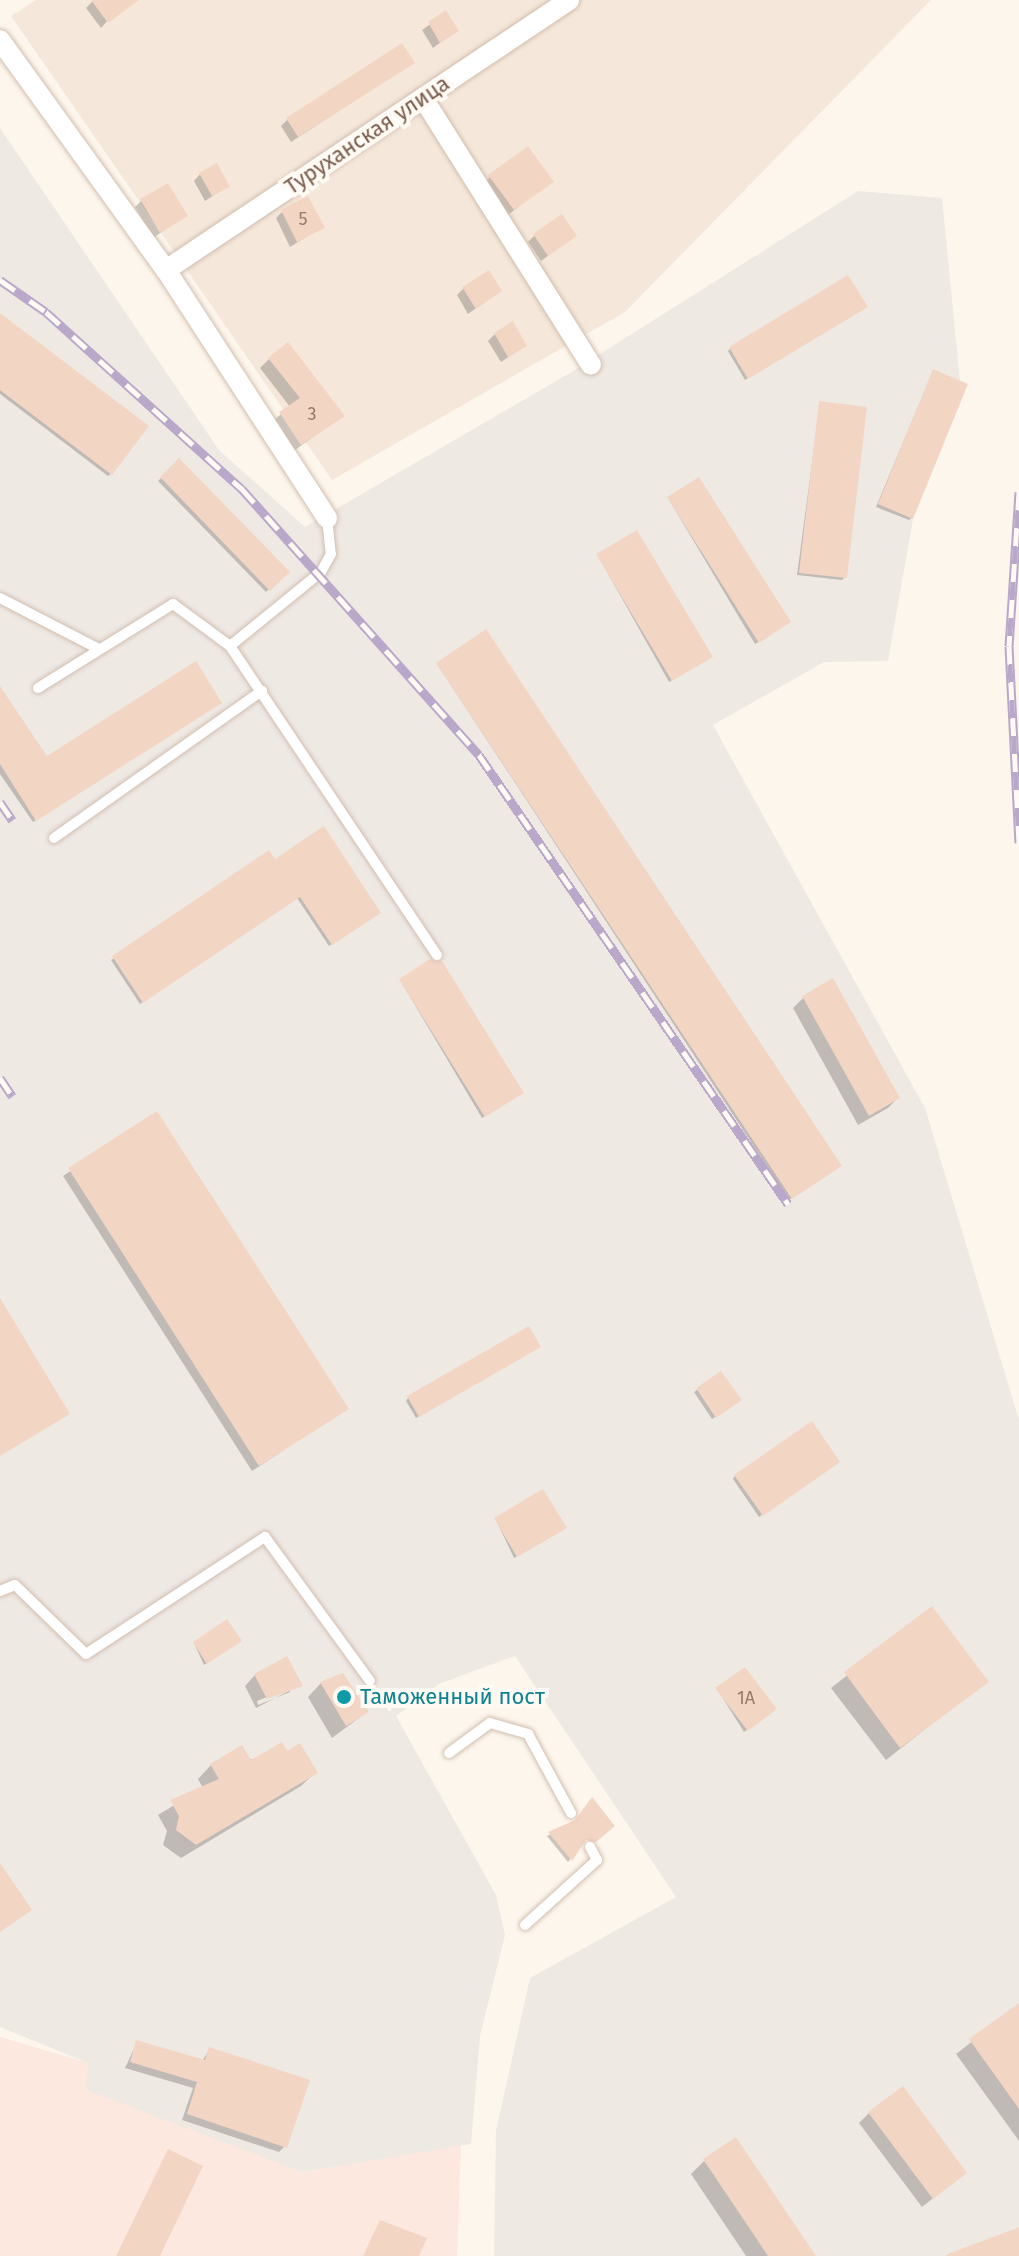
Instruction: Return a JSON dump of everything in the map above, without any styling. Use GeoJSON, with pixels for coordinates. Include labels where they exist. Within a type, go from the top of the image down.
{"type":"FeatureCollection","features":[{"type":"Feature","properties":{"kind":"street","name":"Туруханская улица"},"geometry":{"type":"LineString","coordinates":[[166,270],[569,0]]}},
{"type":"Feature","properties":{"kind":"street"},"geometry":{"type":"LineString","coordinates":[[0,40],[166,270],[327,518]]}},
{"type":"Feature","properties":{"kind":"street"},"geometry":{"type":"LineString","coordinates":[[423,98],[591,365]]}},
{"type":"Feature","properties":{"kind":"lane"},"geometry":{"type":"LineString","coordinates":[[230,646],[321,572],[331,554],[327,518]]}},
{"type":"Feature","properties":{"kind":"lane"},"geometry":{"type":"LineString","coordinates":[[0,598],[97,648]]}},
{"type":"Feature","properties":{"kind":"lane"},"geometry":{"type":"LineString","coordinates":[[38,688],[97,648],[173,604],[230,646],[437,955]]}},
{"type":"Feature","properties":{"kind":"lane"},"geometry":{"type":"LineString","coordinates":[[54,838],[262,691]]}},
{"type":"Feature","properties":{"kind":"lane"},"geometry":{"type":"LineString","coordinates":[[0,1591],[15,1585],[86,1654],[265,1537],[370,1681]]}},
{"type":"Feature","properties":{"kind":"lane"},"geometry":{"type":"LineString","coordinates":[[449,1753],[490,1723],[528,1734],[571,1813]]}},
{"type":"Feature","properties":{"kind":"lane"},"geometry":{"type":"LineString","coordinates":[[525,1925],[597,1860],[590,1847]]}},
{"type":"Feature","properties":{"kind":"shaded area"},"geometry":{"type":"Polygon","coordinates":[[[36,0],[931,0],[625,312],[332,480],[11,16],[36,0]]]}},
{"type":"Feature","properties":{"kind":"shaded area"},"geometry":{"type":"Polygon","coordinates":[[[0,128],[219,450],[305,527],[570,373],[858,191],[942,198],[960,381],[913,519],[888,661],[824,662],[713,725],[925,1108],[1019,1420],[1019,2256],[494,2256],[496,2131],[530,1978],[676,1897],[515,1656],[439,1684],[396,1716],[496,1895],[505,1935],[480,2036],[471,2144],[302,2172],[86,2090],[88,2063],[0,2027],[0,128]]]}},
{"type":"Feature","properties":{"kind":"shaded area"},"geometry":{"type":"Polygon","coordinates":[[[0,2037],[89,2063],[302,2172],[461,2145],[457,2256],[0,2256],[0,2037]]]}},
{"type":"Feature","properties":{"kind":"building"},"geometry":{"type":"Polygon","coordinates":[[[91,0],[139,0],[108,23],[91,0]]]}},
{"type":"Feature","properties":{"kind":"building"},"geometry":{"type":"Polygon","coordinates":[[[446,10],[459,31],[440,43],[428,22],[446,10]]]}},
{"type":"Feature","properties":{"kind":"building"},"geometry":{"type":"Polygon","coordinates":[[[402,43],[415,63],[298,137],[286,118],[402,43]]]}},
{"type":"Feature","properties":{"kind":"building"},"geometry":{"type":"Polygon","coordinates":[[[528,146],[554,182],[514,210],[488,175],[528,146]]]}},
{"type":"Feature","properties":{"kind":"building"},"geometry":{"type":"Polygon","coordinates":[[[217,163],[230,187],[212,196],[199,173],[217,163]]]}},
{"type":"Feature","properties":{"kind":"building"},"geometry":{"type":"Polygon","coordinates":[[[168,183],[188,216],[160,233],[140,199],[168,183]]]}},
{"type":"Feature","properties":{"kind":"building"},"geometry":{"type":"Polygon","coordinates":[[[308,196],[325,228],[297,242],[281,210],[308,196]]]}},
{"type":"Feature","properties":{"kind":"building"},"geometry":{"type":"Polygon","coordinates":[[[562,214],[577,236],[548,256],[533,234],[562,214]]]}},
{"type":"Feature","properties":{"kind":"building"},"geometry":{"type":"Polygon","coordinates":[[[489,270],[502,291],[476,309],[462,287],[489,270]]]}},
{"type":"Feature","properties":{"kind":"building"},"geometry":{"type":"Polygon","coordinates":[[[848,275],[868,307],[748,379],[729,347],[848,275]]]}},
{"type":"Feature","properties":{"kind":"building"},"geometry":{"type":"Polygon","coordinates":[[[0,313],[149,426],[112,475],[0,390],[0,313]]]}},
{"type":"Feature","properties":{"kind":"building"},"geometry":{"type":"Polygon","coordinates":[[[513,321],[527,346],[508,357],[494,333],[513,321]]]}},
{"type":"Feature","properties":{"kind":"building"},"geometry":{"type":"Polygon","coordinates":[[[288,342],[345,416],[301,445],[279,412],[300,398],[268,358],[288,342]]]}},
{"type":"Feature","properties":{"kind":"building"},"geometry":{"type":"Polygon","coordinates":[[[933,369],[968,384],[913,519],[878,504],[933,369]]]}},
{"type":"Feature","properties":{"kind":"building"},"geometry":{"type":"Polygon","coordinates":[[[819,401],[867,407],[847,578],[799,573],[819,401]]]}},
{"type":"Feature","properties":{"kind":"building"},"geometry":{"type":"Polygon","coordinates":[[[179,458],[290,572],[270,591],[160,477],[179,458]]]}},
{"type":"Feature","properties":{"kind":"building"},"geometry":{"type":"Polygon","coordinates":[[[699,477],[791,622],[759,643],[667,497],[699,477]]]}},
{"type":"Feature","properties":{"kind":"building"},"geometry":{"type":"Polygon","coordinates":[[[637,530],[713,657],[672,681],[596,554],[637,530]]]}},
{"type":"Feature","properties":{"kind":"building"},"geometry":{"type":"Polygon","coordinates":[[[486,629],[842,1166],[792,1199],[436,663],[486,629]]]}},
{"type":"Feature","properties":{"kind":"building"},"geometry":{"type":"Polygon","coordinates":[[[196,661],[222,703],[36,821],[0,764],[0,686],[47,756],[196,661]]]}},
{"type":"Feature","properties":{"kind":"building"},"geometry":{"type":"Polygon","coordinates":[[[324,826],[381,913],[332,945],[300,897],[143,1003],[112,956],[269,850],[275,859],[324,826]]]}},
{"type":"Feature","properties":{"kind":"building"},"geometry":{"type":"Polygon","coordinates":[[[430,959],[442,961],[524,1093],[485,1117],[399,979],[430,959]]]}},
{"type":"Feature","properties":{"kind":"building"},"geometry":{"type":"Polygon","coordinates":[[[833,978],[900,1098],[869,1116],[802,996],[833,978]]]}},
{"type":"Feature","properties":{"kind":"building"},"geometry":{"type":"Polygon","coordinates":[[[157,1111],[349,1409],[259,1466],[68,1168],[157,1111]]]}},
{"type":"Feature","properties":{"kind":"building"},"geometry":{"type":"Polygon","coordinates":[[[0,1298],[70,1414],[0,1456],[0,1298]]]}},
{"type":"Feature","properties":{"kind":"building"},"geometry":{"type":"Polygon","coordinates":[[[529,1326],[541,1347],[419,1417],[407,1396],[529,1326]]]}},
{"type":"Feature","properties":{"kind":"building"},"geometry":{"type":"Polygon","coordinates":[[[721,1371],[742,1400],[716,1418],[696,1388],[721,1371]]]}},
{"type":"Feature","properties":{"kind":"building"},"geometry":{"type":"Polygon","coordinates":[[[812,1421],[840,1462],[763,1516],[734,1475],[812,1421]]]}},
{"type":"Feature","properties":{"kind":"building"},"geometry":{"type":"Polygon","coordinates":[[[543,1489],[567,1528],[517,1557],[494,1518],[543,1489]]]}},
{"type":"Feature","properties":{"kind":"building"},"geometry":{"type":"Polygon","coordinates":[[[932,1606],[989,1682],[900,1748],[844,1672],[932,1606]]]}},
{"type":"Feature","properties":{"kind":"building"},"geometry":{"type":"Polygon","coordinates":[[[227,1619],[242,1641],[207,1664],[193,1642],[227,1619]]]}},
{"type":"Feature","properties":{"kind":"building"},"geometry":{"type":"Polygon","coordinates":[[[287,1656],[303,1686],[267,1699],[254,1674],[287,1656]]]}},
{"type":"Feature","properties":{"kind":"building"},"geometry":{"type":"Polygon","coordinates":[[[745,1667],[777,1709],[748,1731],[715,1688],[745,1667]]]}},
{"type":"Feature","properties":{"kind":"building","name":"Таможенный пост"},"geometry":{"type":"Polygon","coordinates":[[[343,1673],[369,1712],[346,1726],[320,1682],[343,1673]]]}},
{"type":"Feature","properties":{"kind":"building"},"geometry":{"type":"Polygon","coordinates":[[[282,1742],[287,1751],[300,1743],[318,1773],[196,1845],[176,1830],[179,1816],[170,1800],[219,1779],[210,1764],[242,1745],[251,1760],[282,1742]]]}},
{"type":"Feature","properties":{"kind":"building"},"geometry":{"type":"Polygon","coordinates":[[[592,1797],[615,1826],[596,1842],[586,1840],[572,1861],[548,1832],[575,1820],[592,1797]]]}},
{"type":"Feature","properties":{"kind":"building"},"geometry":{"type":"Polygon","coordinates":[[[0,1863],[32,1910],[0,1932],[0,1863]]]}},
{"type":"Feature","properties":{"kind":"building"},"geometry":{"type":"Polygon","coordinates":[[[1019,2003],[1019,2109],[969,2039],[1019,2003]]]}},
{"type":"Feature","properties":{"kind":"building"},"geometry":{"type":"Polygon","coordinates":[[[136,2040],[205,2060],[209,2047],[310,2080],[287,2148],[187,2114],[197,2082],[130,2062],[136,2040]]]}},
{"type":"Feature","properties":{"kind":"building"},"geometry":{"type":"Polygon","coordinates":[[[903,2086],[967,2173],[933,2199],[868,2112],[903,2086]]]}},
{"type":"Feature","properties":{"kind":"building"},"geometry":{"type":"Polygon","coordinates":[[[736,2137],[816,2256],[768,2256],[703,2159],[736,2137]]]}},
{"type":"Feature","properties":{"kind":"building"},"geometry":{"type":"Polygon","coordinates":[[[168,2149],[203,2166],[160,2256],[116,2256],[168,2149]]]}},
{"type":"Feature","properties":{"kind":"building"},"geometry":{"type":"Polygon","coordinates":[[[380,2220],[427,2238],[419,2256],[363,2256],[380,2220]]]}},
{"type":"Feature","properties":{"kind":"building"},"geometry":{"type":"Polygon","coordinates":[[[1019,2227],[1019,2256],[945,2255],[1019,2227]]]}},
{"type":"Feature","properties":{"kind":"railway"},"geometry":{"type":"LineString","coordinates":[[0,280],[46,312],[242,489],[479,755],[788,1204]]}},
{"type":"Feature","properties":{"kind":"railway"},"geometry":{"type":"LineString","coordinates":[[1019,492],[1009,646],[1019,843]]}},
{"type":"Feature","properties":{"kind":"railway"},"geometry":{"type":"LineString","coordinates":[[0,802],[12,820]]}},
{"type":"Feature","properties":{"kind":"railway"},"geometry":{"type":"LineString","coordinates":[[0,1078],[12,1096]]}},
{"type":"Feature","properties":{"kind":"place","name":"Таможенный пост"},"geometry":{"type":"Point","coordinates":[344,1697]}}]}
